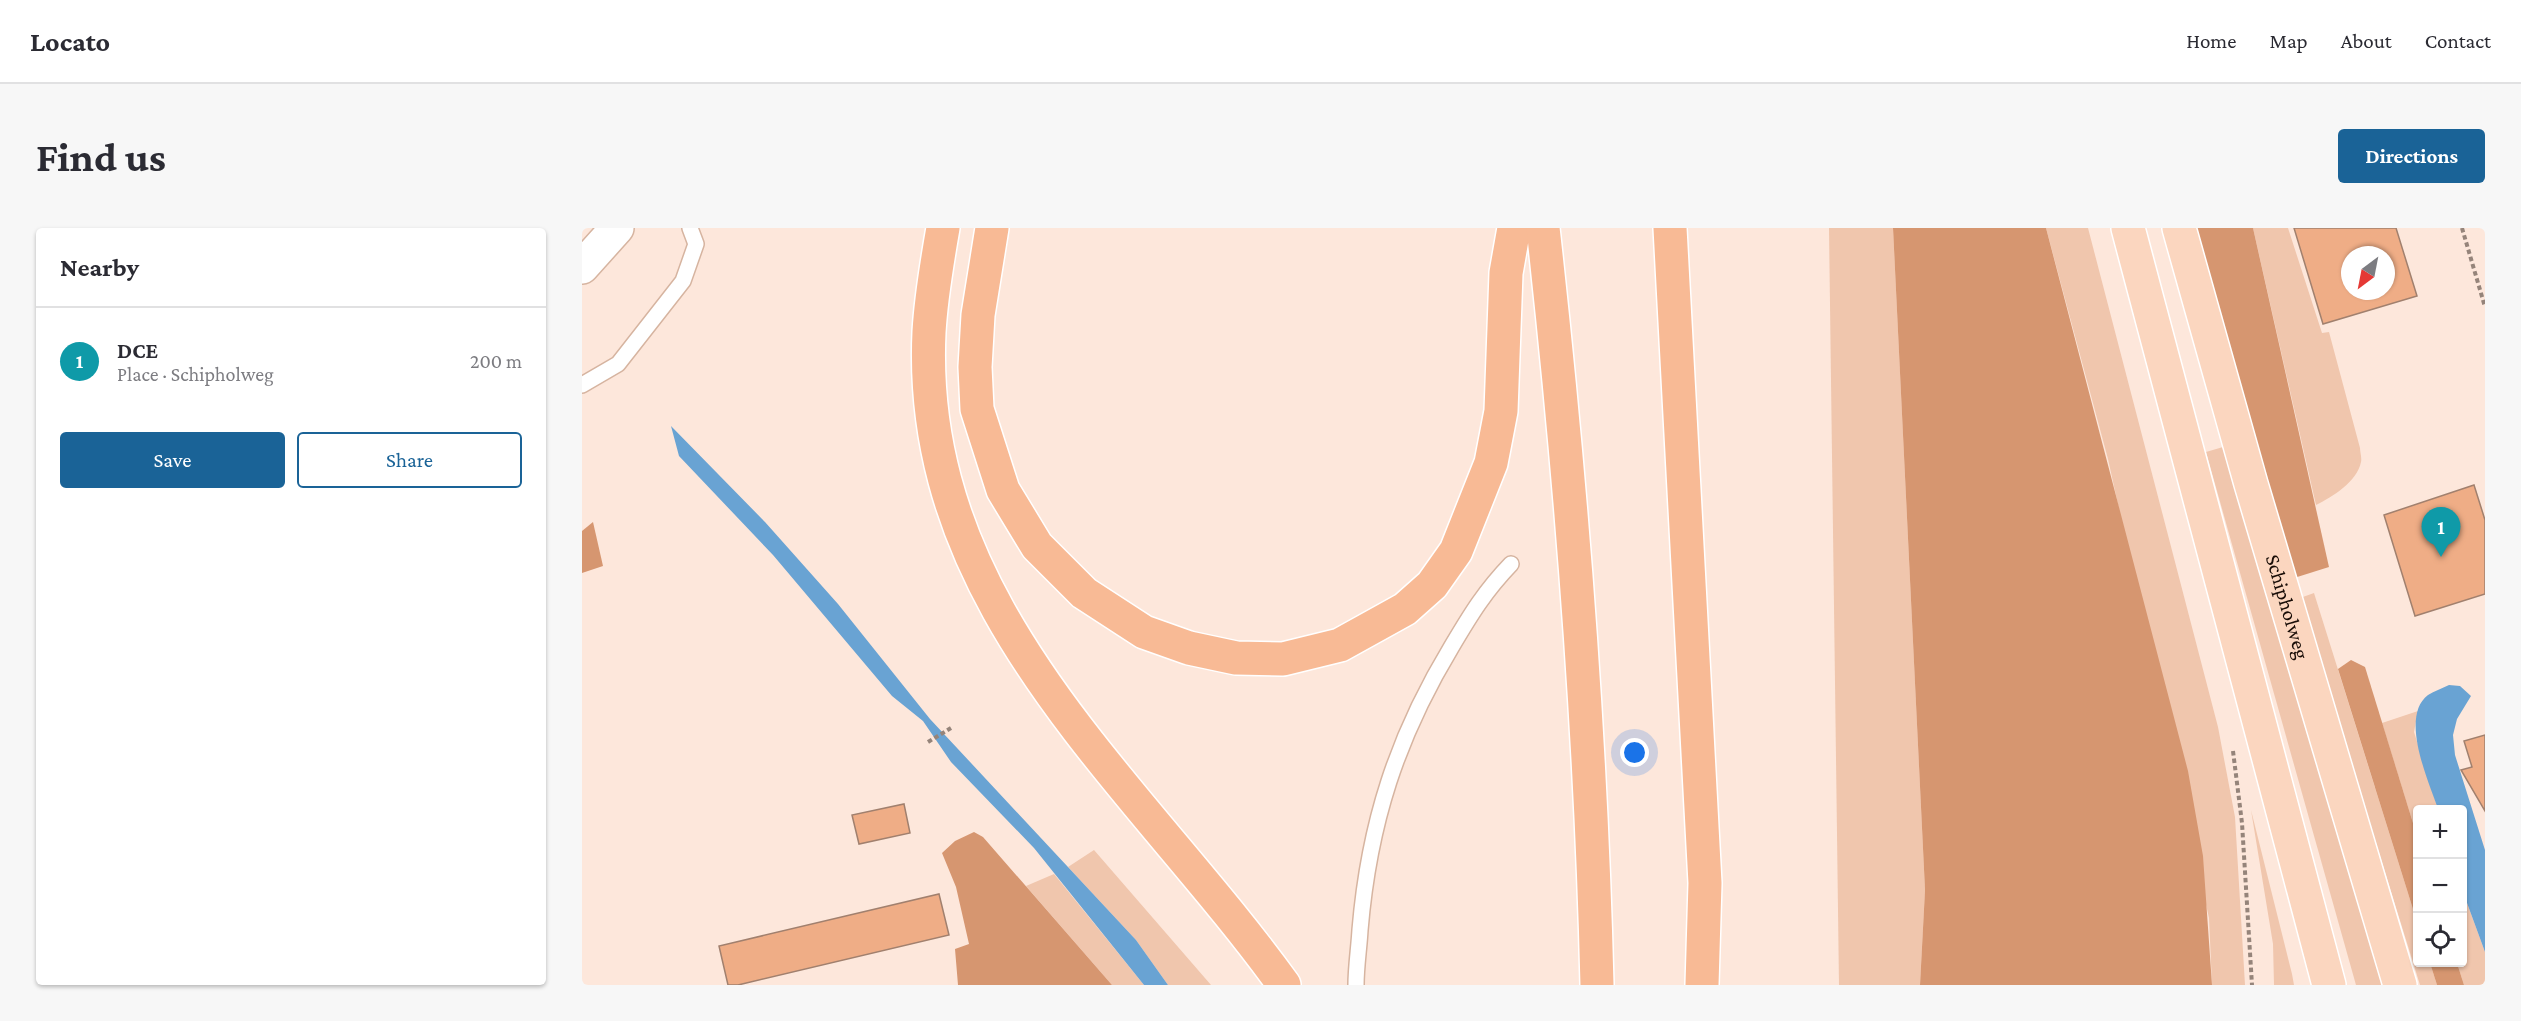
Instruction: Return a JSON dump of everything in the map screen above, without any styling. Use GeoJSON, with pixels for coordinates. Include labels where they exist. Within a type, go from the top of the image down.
{"type":"FeatureCollection","features":[{"type":"Feature","properties":{"kind":"highway"},"geometry":{"type":"LineString","coordinates":[[943,228],[929,332],[930,381],[945,483],[981,579],[1024,656],[1065,714],[1217,898],[1284,985]]}},
{"type":"Feature","properties":{"kind":"highway"},"geometry":{"type":"LineString","coordinates":[[992,228],[978,315],[975,367],[977,409],[1003,490],[1037,546],[1084,593],[1144,632],[1189,648],[1236,658],[1283,659],[1340,645],[1405,609],[1432,585],[1456,551],[1491,463],[1501,411],[1506,273],[1514,228]]}},
{"type":"Feature","properties":{"kind":"highway"},"geometry":{"type":"LineString","coordinates":[[1543,228],[1569,476],[1595,883],[1597,985]]}},
{"type":"Feature","properties":{"kind":"highway"},"geometry":{"type":"LineString","coordinates":[[1670,228],[1705,883],[1702,985]]}},
{"type":"Feature","properties":{"kind":"highway"},"geometry":{"type":"LineString","coordinates":[[1705,883],[1722,985]]}},
{"type":"Feature","properties":{"kind":"main road"},"geometry":{"type":"LineString","coordinates":[[2128,228],[2330,985]]}},
{"type":"Feature","properties":{"kind":"main road","name":"Schipholweg"},"geometry":{"type":"LineString","coordinates":[[2179,228],[2254,495],[2400,985]]}},
{"type":"Feature","properties":{"kind":"street"},"geometry":{"type":"LineString","coordinates":[[582,267],[617,228]]}},
{"type":"Feature","properties":{"kind":"lane"},"geometry":{"type":"LineString","coordinates":[[582,385],[618,364],[683,281],[696,244],[690,228]]}},
{"type":"Feature","properties":{"kind":"lane"},"geometry":{"type":"LineString","coordinates":[[1356,985],[1365,873],[1382,800],[1399,750],[1427,688],[1484,592],[1511,564]]}},
{"type":"Feature","properties":{"kind":"path"},"geometry":{"type":"LineString","coordinates":[[2462,228],[2485,307]]}},
{"type":"Feature","properties":{"kind":"path"},"geometry":{"type":"LineString","coordinates":[[928,742],[951,728]]}},
{"type":"Feature","properties":{"kind":"path"},"geometry":{"type":"LineString","coordinates":[[2232,740],[2242,823],[2252,985]]}},
{"type":"Feature","properties":{"kind":"shaded area"},"geometry":{"type":"Polygon","coordinates":[[[1829,228],[1893,228],[1925,890],[1920,985],[1839,985],[1829,228]]]}},
{"type":"Feature","properties":{"kind":"shaded area"},"geometry":{"type":"Polygon","coordinates":[[[1893,228],[2046,228],[2188,771],[2203,856],[2212,985],[1920,985],[1925,890],[1893,228]]]}},
{"type":"Feature","properties":{"kind":"shaded area"},"geometry":{"type":"Polygon","coordinates":[[[2046,228],[2088,228],[2218,727],[2235,817],[2245,985],[2212,985],[2209,918],[2108,459],[2046,228]]]}},
{"type":"Feature","properties":{"kind":"shaded area"},"geometry":{"type":"Polygon","coordinates":[[[2196,228],[2253,228],[2329,567],[2294,578],[2196,228]]]}},
{"type":"Feature","properties":{"kind":"shaded area"},"geometry":{"type":"Polygon","coordinates":[[[2253,228],[2288,228],[2322,333],[2329,332],[2360,448],[2361,462],[2355,476],[2336,493],[2316,505],[2253,228]]]}},
{"type":"Feature","properties":{"kind":"shaded area"},"geometry":{"type":"Polygon","coordinates":[[[2223,447],[2384,985],[2356,985],[2206,452],[2223,447]]]}},
{"type":"Feature","properties":{"kind":"shaded area"},"geometry":{"type":"Polygon","coordinates":[[[593,522],[603,566],[582,573],[582,531],[593,522]]]}},
{"type":"Feature","properties":{"kind":"shaded area"},"geometry":{"type":"Polygon","coordinates":[[[2314,593],[2413,909],[2413,962],[2300,598],[2314,593]]]}},
{"type":"Feature","properties":{"kind":"shaded area"},"geometry":{"type":"Polygon","coordinates":[[[2351,660],[2365,667],[2413,823],[2413,909],[2338,669],[2351,660]]]}},
{"type":"Feature","properties":{"kind":"shaded area"},"geometry":{"type":"Polygon","coordinates":[[[2418,711],[2414,732],[2437,805],[2413,805],[2413,823],[2382,723],[2418,711]]]}},
{"type":"Feature","properties":{"kind":"shaded area"},"geometry":{"type":"Polygon","coordinates":[[[2251,810],[2294,985],[2274,985],[2273,944],[2251,810]]]}},
{"type":"Feature","properties":{"kind":"shaded area"},"geometry":{"type":"Polygon","coordinates":[[[974,832],[983,837],[1112,985],[958,985],[955,949],[969,944],[956,887],[942,853],[955,841],[974,832]]]}},
{"type":"Feature","properties":{"kind":"shaded area"},"geometry":{"type":"Polygon","coordinates":[[[1094,850],[1211,985],[1168,985],[1136,940],[1068,867],[1094,850]]]}},
{"type":"Feature","properties":{"kind":"shaded area"},"geometry":{"type":"Polygon","coordinates":[[[1054,874],[1144,985],[1112,985],[1026,886],[1054,874]]]}},
{"type":"Feature","properties":{"kind":"shaded area"},"geometry":{"type":"Polygon","coordinates":[[[2467,903],[2485,952],[2485,985],[2464,985],[2458,967],[2467,967],[2467,903]]]}},
{"type":"Feature","properties":{"kind":"shaded area"},"geometry":{"type":"Polygon","coordinates":[[[2414,967],[2431,967],[2437,985],[2420,985],[2414,967]]]}},
{"type":"Feature","properties":{"kind":"shaded area"},"geometry":{"type":"Polygon","coordinates":[[[2431,967],[2458,967],[2464,985],[2437,985],[2431,967]]]}},
{"type":"Feature","properties":{"kind":"water"},"geometry":{"type":"Polygon","coordinates":[[[671,426],[765,522],[838,604],[930,719],[1136,940],[1168,985],[1144,985],[1034,848],[951,762],[923,721],[892,696],[773,555],[679,456],[671,426]]]}},
{"type":"Feature","properties":{"kind":"water"},"geometry":{"type":"Polygon","coordinates":[[[2449,685],[2460,686],[2471,696],[2457,719],[2453,735],[2455,755],[2485,850],[2485,952],[2467,903],[2467,805],[2437,805],[2419,750],[2416,718],[2420,705],[2428,695],[2449,685]]]}},
{"type":"Feature","properties":{"kind":"building"},"geometry":{"type":"Polygon","coordinates":[[[2294,228],[2396,228],[2417,296],[2323,324],[2294,228]]]}},
{"type":"Feature","properties":{"kind":"building"},"geometry":{"type":"Polygon","coordinates":[[[2474,485],[2485,520],[2485,594],[2415,616],[2384,515],[2474,485]]]}},
{"type":"Feature","properties":{"kind":"building"},"geometry":{"type":"Polygon","coordinates":[[[2485,735],[2485,811],[2461,770],[2472,767],[2464,741],[2485,735]]]}},
{"type":"Feature","properties":{"kind":"building"},"geometry":{"type":"Polygon","coordinates":[[[904,804],[910,833],[859,844],[852,815],[904,804]]]}},
{"type":"Feature","properties":{"kind":"building"},"geometry":{"type":"Polygon","coordinates":[[[939,894],[949,935],[738,985],[728,985],[719,946],[939,894]]]}},
{"type":"Feature","properties":{"kind":"place","name":"DCE"},"geometry":{"type":"Point","coordinates":[2441,557]}}]}
